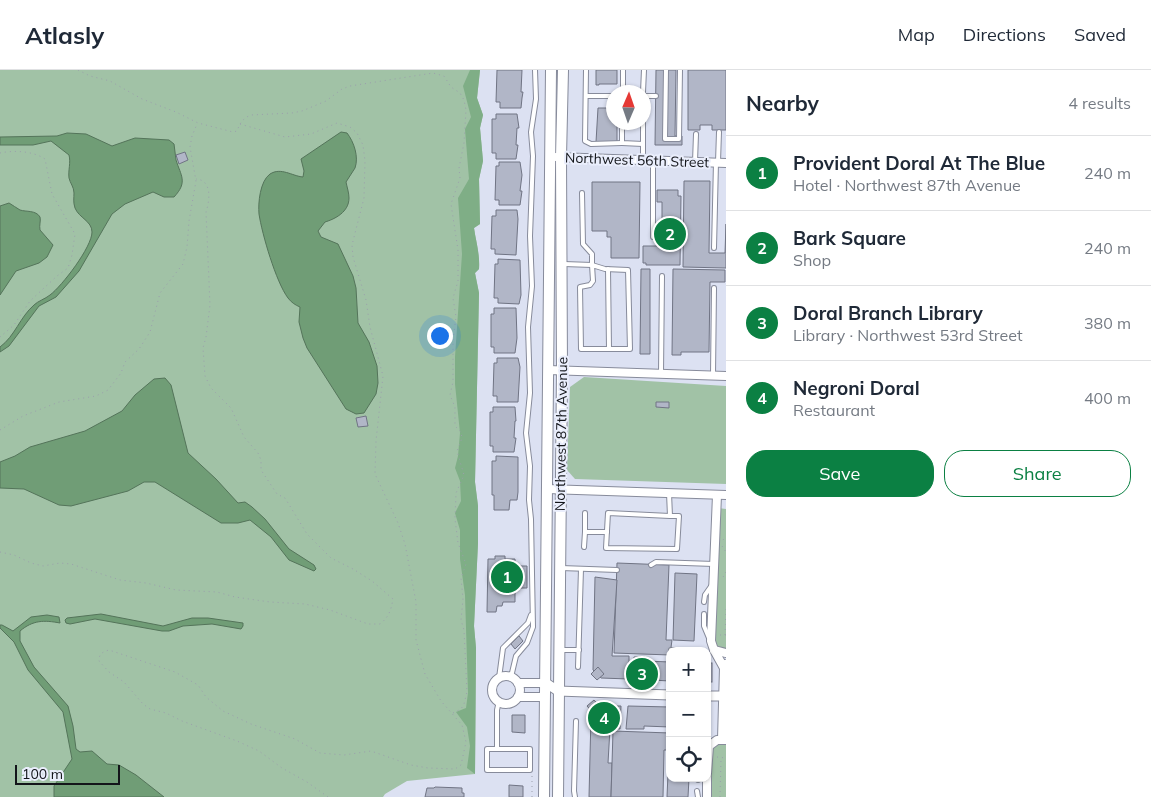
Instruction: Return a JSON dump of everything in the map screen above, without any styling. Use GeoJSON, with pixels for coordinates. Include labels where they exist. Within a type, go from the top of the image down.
{"type":"FeatureCollection","features":[{"type":"Feature","properties":{"kind":"main road","name":"Northwest 87th Avenue"},"geometry":{"type":"LineString","coordinates":[[544,797],[551,70]]}},
{"type":"Feature","properties":{"kind":"main road","name":"Northwest 87th Avenue"},"geometry":{"type":"LineString","coordinates":[[558,797],[562,370],[561,157],[564,70]]}},
{"type":"Feature","properties":{"kind":"street","name":"Northwest 56th Street"},"geometry":{"type":"LineString","coordinates":[[549,157],[720,162]]}},
{"type":"Feature","properties":{"kind":"street"},"geometry":{"type":"LineString","coordinates":[[548,370],[726,376]]}},
{"type":"Feature","properties":{"kind":"street"},"geometry":{"type":"LineString","coordinates":[[548,489],[726,495]]}},
{"type":"Feature","properties":{"kind":"street"},"geometry":{"type":"LineString","coordinates":[[711,742],[724,740],[725,666],[712,651],[711,641],[717,495]]}},
{"type":"Feature","properties":{"kind":"street"},"geometry":{"type":"LineString","coordinates":[[712,651],[726,653]]}},
{"type":"Feature","properties":{"kind":"street"},"geometry":{"type":"LineString","coordinates":[[504,676],[511,677],[518,683],[520,692],[518,697],[512,702],[499,702],[493,689],[494,684],[499,678],[504,676]]}},
{"type":"Feature","properties":{"kind":"street"},"geometry":{"type":"LineString","coordinates":[[518,683],[546,683],[558,691]]}},
{"type":"Feature","properties":{"kind":"street"},"geometry":{"type":"LineString","coordinates":[[518,697],[545,697],[558,691],[666,695]]}},
{"type":"Feature","properties":{"kind":"street"},"geometry":{"type":"LineString","coordinates":[[711,696],[725,696]]}},
{"type":"Feature","properties":{"kind":"street"},"geometry":{"type":"LineString","coordinates":[[706,797],[707,782]]}},
{"type":"Feature","properties":{"kind":"lane"},"geometry":{"type":"LineString","coordinates":[[511,677],[516,656],[531,636],[533,627],[529,500],[530,466],[526,434],[530,393],[528,327],[532,286],[530,236],[533,156],[531,132],[536,98],[535,70]]}},
{"type":"Feature","properties":{"kind":"lane"},"geometry":{"type":"LineString","coordinates":[[586,70],[585,141],[591,144],[643,144]]}},
{"type":"Feature","properties":{"kind":"lane"},"geometry":{"type":"LineString","coordinates":[[623,70],[623,85]]}},
{"type":"Feature","properties":{"kind":"lane"},"geometry":{"type":"LineString","coordinates":[[643,85],[644,70]]}},
{"type":"Feature","properties":{"kind":"lane"},"geometry":{"type":"LineString","coordinates":[[666,70],[665,139],[679,139],[678,97],[680,70]]}},
{"type":"Feature","properties":{"kind":"lane"},"geometry":{"type":"LineString","coordinates":[[586,96],[606,96]]}},
{"type":"Feature","properties":{"kind":"lane"},"geometry":{"type":"LineString","coordinates":[[651,96],[656,96]]}},
{"type":"Feature","properties":{"kind":"lane"},"geometry":{"type":"LineString","coordinates":[[622,130],[622,143]]}},
{"type":"Feature","properties":{"kind":"lane"},"geometry":{"type":"LineString","coordinates":[[643,130],[643,160]]}},
{"type":"Feature","properties":{"kind":"lane"},"geometry":{"type":"LineString","coordinates":[[714,248],[720,162],[718,132]]}},
{"type":"Feature","properties":{"kind":"lane"},"geometry":{"type":"LineString","coordinates":[[695,162],[696,134]]}},
{"type":"Feature","properties":{"kind":"lane"},"geometry":{"type":"LineString","coordinates":[[653,160],[653,237]]}},
{"type":"Feature","properties":{"kind":"lane"},"geometry":{"type":"LineString","coordinates":[[561,264],[592,265],[608,269],[628,270],[630,349],[581,349],[580,287],[590,285],[593,282],[592,265],[592,254],[583,244],[582,193]]}},
{"type":"Feature","properties":{"kind":"lane"},"geometry":{"type":"LineString","coordinates":[[608,269],[609,349]]}},
{"type":"Feature","properties":{"kind":"lane"},"geometry":{"type":"LineString","coordinates":[[661,373],[662,276]]}},
{"type":"Feature","properties":{"kind":"lane"},"geometry":{"type":"LineString","coordinates":[[713,375],[714,288]]}},
{"type":"Feature","properties":{"kind":"lane"},"geometry":{"type":"LineString","coordinates":[[669,493],[670,516]]}},
{"type":"Feature","properties":{"kind":"lane"},"geometry":{"type":"LineString","coordinates":[[584,547],[585,513]]}},
{"type":"Feature","properties":{"kind":"lane"},"geometry":{"type":"LineString","coordinates":[[608,513],[670,516],[679,516],[677,550],[606,548],[608,513]]}},
{"type":"Feature","properties":{"kind":"lane"},"geometry":{"type":"LineString","coordinates":[[585,532],[607,532]]}},
{"type":"Feature","properties":{"kind":"lane"},"geometry":{"type":"LineString","coordinates":[[651,565],[656,562],[714,564]]}},
{"type":"Feature","properties":{"kind":"lane"},"geometry":{"type":"LineString","coordinates":[[559,568],[617,570]]}},
{"type":"Feature","properties":{"kind":"lane"},"geometry":{"type":"LineString","coordinates":[[578,667],[581,569]]}},
{"type":"Feature","properties":{"kind":"lane"},"geometry":{"type":"LineString","coordinates":[[704,602],[704,594],[713,584]]}},
{"type":"Feature","properties":{"kind":"lane"},"geometry":{"type":"LineString","coordinates":[[499,678],[503,648],[528,623],[532,613]]}},
{"type":"Feature","properties":{"kind":"lane"},"geometry":{"type":"LineString","coordinates":[[704,614],[704,626],[711,641]]}},
{"type":"Feature","properties":{"kind":"lane"},"geometry":{"type":"LineString","coordinates":[[522,629],[531,636]]}},
{"type":"Feature","properties":{"kind":"lane"},"geometry":{"type":"LineString","coordinates":[[558,650],[579,650]]}},
{"type":"Feature","properties":{"kind":"lane"},"geometry":{"type":"LineString","coordinates":[[496,749],[499,702]]}},
{"type":"Feature","properties":{"kind":"lane"},"geometry":{"type":"LineString","coordinates":[[575,797],[576,721]]}},
{"type":"Feature","properties":{"kind":"lane"},"geometry":{"type":"LineString","coordinates":[[487,749],[496,749],[530,749],[530,770],[487,770],[487,749]]}},
{"type":"Feature","properties":{"kind":"lane"},"geometry":{"type":"LineString","coordinates":[[698,791],[698,797]]}},
{"type":"Feature","properties":{"kind":"path"},"geometry":{"type":"LineString","coordinates":[[78,70],[90,76],[110,81],[142,99],[198,123],[234,132],[237,131],[246,117],[251,115],[292,113],[307,109],[326,101],[342,89],[350,86],[433,73],[444,76],[451,87],[460,93],[464,100],[466,120],[459,168],[460,178],[451,204],[458,243],[458,281],[453,298],[456,317],[453,340],[453,382],[450,395],[455,407],[455,426],[461,432],[462,438],[457,451],[464,474],[456,492],[455,519],[458,543],[466,564],[460,578],[463,599],[461,620],[464,630],[466,692],[461,709],[453,713]]}},
{"type":"Feature","properties":{"kind":"path"},"geometry":{"type":"LineString","coordinates":[[0,430],[23,416],[59,402],[96,396],[108,390],[115,382],[124,362],[139,349],[150,332],[160,293],[183,264],[187,247],[196,179],[190,147],[192,136],[198,123]]}},
{"type":"Feature","properties":{"kind":"path"},"geometry":{"type":"LineString","coordinates":[[240,124],[285,137],[311,134],[337,123],[350,127],[357,133],[363,146],[365,161],[364,192],[352,245],[353,257],[366,300],[370,327],[382,376],[375,474],[398,523],[405,544],[414,588],[416,640],[425,674],[432,688],[462,725],[466,742],[461,765],[455,769],[419,767],[371,751],[334,755],[320,753],[295,739],[260,728],[233,716],[214,705],[198,686],[176,672],[109,650],[99,655],[98,661],[124,682],[143,704],[259,751],[328,797]]}},
{"type":"Feature","properties":{"kind":"path"},"geometry":{"type":"LineString","coordinates":[[0,153],[12,151],[26,152],[38,154],[45,159],[52,194],[75,234],[75,245],[68,268],[30,301],[14,325],[0,337]]}},
{"type":"Feature","properties":{"kind":"path"},"geometry":{"type":"LineString","coordinates":[[0,552],[43,566],[60,563],[72,564],[120,580],[176,590],[217,592],[235,597],[270,602],[305,604],[330,610],[368,624],[380,624],[391,611],[393,599],[383,589],[360,573],[331,558],[307,534],[285,498],[277,494],[261,470],[261,460],[258,453],[244,438],[231,408],[211,388],[205,376],[203,348],[210,305],[206,212],[210,201],[206,184],[196,179]]}},
{"type":"Feature","properties":{"kind":"path"},"geometry":{"type":"LineString","coordinates":[[726,536],[722,540],[722,546],[726,552]]}},
{"type":"Feature","properties":{"kind":"path"},"geometry":{"type":"LineString","coordinates":[[726,572],[723,576],[726,580]]}},
{"type":"Feature","properties":{"kind":"path"},"geometry":{"type":"LineString","coordinates":[[725,635],[726,608]]}},
{"type":"Feature","properties":{"kind":"path"},"geometry":{"type":"LineString","coordinates":[[720,797],[721,758]]}},
{"type":"Feature","properties":{"kind":"path"},"geometry":{"type":"LineString","coordinates":[[711,760],[726,758]]}},
{"type":"Feature","properties":{"kind":"path"},"geometry":{"type":"LineString","coordinates":[[530,770],[532,774],[532,797]]}},
{"type":"Feature","properties":{"kind":"shaded area"},"geometry":{"type":"Polygon","coordinates":[[[0,70],[480,70],[477,98],[483,115],[480,128],[483,161],[479,179],[480,224],[474,228],[479,264],[479,269],[475,273],[479,293],[475,482],[478,506],[478,543],[474,626],[476,648],[475,774],[407,781],[383,797],[0,797],[0,70]]]}},
{"type":"Feature","properties":{"kind":"shaded area"},"geometry":{"type":"Polygon","coordinates":[[[470,70],[480,70],[477,98],[483,115],[480,128],[483,161],[479,179],[480,224],[474,228],[479,264],[479,269],[475,273],[479,293],[475,482],[478,506],[478,543],[474,626],[476,648],[475,774],[467,768],[470,746],[467,727],[456,712],[466,708],[468,693],[465,595],[460,559],[460,530],[455,513],[461,501],[460,481],[455,468],[460,433],[455,384],[455,357],[462,254],[458,198],[469,179],[465,129],[471,117],[463,86],[470,70]]]}},
{"type":"Feature","properties":{"kind":"shaded area"},"geometry":{"type":"Polygon","coordinates":[[[341,132],[347,133],[350,137],[356,154],[355,168],[346,182],[349,196],[348,203],[341,214],[325,222],[318,231],[321,237],[338,244],[353,276],[356,288],[358,323],[369,342],[377,366],[378,383],[376,394],[364,413],[356,414],[346,409],[307,348],[299,322],[300,307],[293,303],[283,291],[266,245],[259,214],[260,192],[270,174],[278,171],[303,177],[304,171],[301,159],[341,132]]]}},
{"type":"Feature","properties":{"kind":"shaded area"},"geometry":{"type":"Polygon","coordinates":[[[67,133],[86,134],[112,146],[135,138],[169,140],[174,144],[176,160],[182,179],[181,187],[174,197],[164,197],[153,192],[125,204],[112,214],[79,271],[56,297],[39,306],[9,346],[0,352],[0,347],[10,337],[29,310],[50,295],[69,275],[87,247],[92,232],[88,222],[75,208],[74,191],[69,178],[69,155],[51,141],[33,145],[0,145],[0,137],[57,136],[67,133]]]}},
{"type":"Feature","properties":{"kind":"shaded area"},"geometry":{"type":"Polygon","coordinates":[[[9,203],[20,210],[33,212],[38,215],[40,217],[40,230],[53,245],[47,257],[39,263],[16,271],[0,295],[0,206],[9,203]]]}},
{"type":"Feature","properties":{"kind":"shaded area"},"geometry":{"type":"Polygon","coordinates":[[[584,377],[726,386],[726,484],[575,479],[567,470],[570,387],[584,377]]]}},
{"type":"Feature","properties":{"kind":"shaded area"},"geometry":{"type":"Polygon","coordinates":[[[165,378],[171,385],[188,453],[238,503],[245,502],[265,519],[289,549],[314,565],[316,569],[314,571],[289,560],[271,537],[250,520],[238,523],[221,523],[155,482],[144,482],[128,491],[71,506],[59,505],[24,489],[0,488],[0,462],[30,447],[85,431],[122,411],[135,395],[154,379],[165,378]]]}},
{"type":"Feature","properties":{"kind":"shaded area"},"geometry":{"type":"Polygon","coordinates":[[[718,508],[726,509],[726,651],[719,649],[714,644],[718,508]]]}},
{"type":"Feature","properties":{"kind":"shaded area"},"geometry":{"type":"Polygon","coordinates":[[[101,614],[163,626],[192,618],[208,618],[243,623],[243,626],[241,629],[212,624],[183,626],[169,631],[162,631],[95,619],[70,624],[66,623],[65,620],[67,618],[101,614]]]}},
{"type":"Feature","properties":{"kind":"shaded area"},"geometry":{"type":"Polygon","coordinates":[[[47,615],[59,617],[60,623],[44,621],[29,625],[20,631],[20,641],[34,667],[68,706],[76,749],[80,752],[92,751],[107,764],[119,765],[136,775],[164,797],[54,797],[54,786],[72,759],[63,712],[28,670],[14,642],[0,628],[0,625],[2,625],[13,631],[31,617],[47,615]]]}},
{"type":"Feature","properties":{"kind":"shaded area"},"geometry":{"type":"Polygon","coordinates":[[[718,742],[726,743],[726,797],[708,797],[709,782],[711,782],[711,749],[718,742]]]}},
{"type":"Feature","properties":{"kind":"building"},"geometry":{"type":"Polygon","coordinates":[[[497,70],[522,70],[521,92],[523,92],[521,108],[500,108],[500,102],[496,102],[497,70]]]}},
{"type":"Feature","properties":{"kind":"building"},"geometry":{"type":"Polygon","coordinates":[[[596,70],[617,70],[617,84],[596,85],[596,70]]]}},
{"type":"Feature","properties":{"kind":"building"},"geometry":{"type":"Polygon","coordinates":[[[656,70],[676,70],[675,136],[682,136],[682,145],[655,145],[656,70]]]}},
{"type":"Feature","properties":{"kind":"building"},"geometry":{"type":"Polygon","coordinates":[[[688,70],[726,70],[726,130],[712,130],[712,125],[700,125],[700,130],[688,130],[688,70]]]}},
{"type":"Feature","properties":{"kind":"building"},"geometry":{"type":"Polygon","coordinates":[[[598,108],[606,108],[606,130],[617,130],[617,142],[596,142],[598,108]]]}},
{"type":"Feature","properties":{"kind":"building"},"geometry":{"type":"Polygon","coordinates":[[[496,114],[517,114],[519,128],[517,128],[516,145],[518,145],[516,159],[496,159],[496,153],[492,153],[492,119],[496,119],[496,114]]]}},
{"type":"Feature","properties":{"kind":"building"},"geometry":{"type":"Polygon","coordinates":[[[185,152],[188,160],[179,164],[176,155],[185,152]]]}},
{"type":"Feature","properties":{"kind":"building"},"geometry":{"type":"Polygon","coordinates":[[[499,162],[520,162],[522,175],[520,191],[522,191],[520,205],[499,205],[499,200],[495,200],[496,166],[499,166],[499,162]]]}},
{"type":"Feature","properties":{"kind":"building"},"geometry":{"type":"Polygon","coordinates":[[[684,181],[710,181],[709,253],[725,253],[726,224],[726,268],[683,267],[684,181]]]}},
{"type":"Feature","properties":{"kind":"building"},"geometry":{"type":"Polygon","coordinates":[[[592,182],[640,182],[639,258],[611,258],[611,237],[607,237],[607,231],[592,231],[592,182]]]}},
{"type":"Feature","properties":{"kind":"building"},"geometry":{"type":"Polygon","coordinates":[[[657,190],[678,190],[678,196],[681,196],[680,265],[646,265],[646,263],[643,263],[643,246],[662,246],[662,202],[657,202],[657,190]]]}},
{"type":"Feature","properties":{"kind":"building"},"geometry":{"type":"Polygon","coordinates":[[[496,210],[517,210],[516,255],[495,254],[495,249],[491,249],[492,216],[496,216],[496,210]]]}},
{"type":"Feature","properties":{"kind":"building"},"geometry":{"type":"Polygon","coordinates":[[[498,259],[520,260],[521,295],[519,304],[498,303],[498,298],[494,298],[495,264],[498,264],[498,259]]]}},
{"type":"Feature","properties":{"kind":"building"},"geometry":{"type":"Polygon","coordinates":[[[641,269],[650,269],[650,354],[640,354],[641,269]]]}},
{"type":"Feature","properties":{"kind":"building"},"geometry":{"type":"Polygon","coordinates":[[[673,269],[725,270],[725,282],[710,282],[709,352],[681,352],[681,355],[672,355],[673,269]]]}},
{"type":"Feature","properties":{"kind":"building"},"geometry":{"type":"Polygon","coordinates":[[[494,308],[516,308],[517,338],[515,353],[494,353],[494,347],[491,347],[491,314],[494,314],[494,308]]]}},
{"type":"Feature","properties":{"kind":"building"},"geometry":{"type":"Polygon","coordinates":[[[497,358],[518,358],[520,367],[518,402],[497,402],[497,396],[493,396],[494,363],[497,363],[497,358]]]}},
{"type":"Feature","properties":{"kind":"building"},"geometry":{"type":"Polygon","coordinates":[[[656,402],[669,402],[669,408],[656,407],[656,402]]]}},
{"type":"Feature","properties":{"kind":"building"},"geometry":{"type":"Polygon","coordinates":[[[493,407],[515,407],[514,438],[516,438],[514,452],[493,452],[493,446],[490,446],[490,412],[493,412],[493,407]]]}},
{"type":"Feature","properties":{"kind":"building"},"geometry":{"type":"Polygon","coordinates":[[[366,416],[368,426],[358,427],[356,418],[366,416]]]}},
{"type":"Feature","properties":{"kind":"building"},"geometry":{"type":"Polygon","coordinates":[[[496,456],[518,457],[517,500],[510,500],[509,510],[494,510],[492,461],[496,461],[496,456]]]}},
{"type":"Feature","properties":{"kind":"building"},"geometry":{"type":"Polygon","coordinates":[[[495,556],[515,559],[515,566],[527,566],[527,588],[515,588],[515,602],[503,602],[502,606],[497,606],[496,612],[487,612],[488,559],[495,559],[495,556]]]}},
{"type":"Feature","properties":{"kind":"building"},"geometry":{"type":"Polygon","coordinates":[[[617,563],[669,565],[666,640],[672,640],[671,647],[666,647],[666,655],[614,653],[617,563]]]}},
{"type":"Feature","properties":{"kind":"building"},"geometry":{"type":"Polygon","coordinates":[[[675,573],[697,574],[694,641],[673,640],[675,573]]]}},
{"type":"Feature","properties":{"kind":"building"},"geometry":{"type":"Polygon","coordinates":[[[595,577],[617,580],[612,656],[629,656],[629,679],[601,678],[593,670],[595,577]]]}},
{"type":"Feature","properties":{"kind":"building"},"geometry":{"type":"Polygon","coordinates":[[[519,636],[523,641],[515,649],[511,644],[519,636]]]}},
{"type":"Feature","properties":{"kind":"building"},"geometry":{"type":"Polygon","coordinates":[[[634,657],[645,657],[645,661],[666,662],[666,681],[633,679],[634,657]]]}},
{"type":"Feature","properties":{"kind":"building"},"geometry":{"type":"Polygon","coordinates":[[[711,663],[712,663],[711,682],[711,663]]]}},
{"type":"Feature","properties":{"kind":"building"},"geometry":{"type":"Polygon","coordinates":[[[598,667],[604,674],[597,680],[591,674],[598,667]]]}},
{"type":"Feature","properties":{"kind":"building"},"geometry":{"type":"Polygon","coordinates":[[[594,700],[603,710],[596,716],[587,706],[594,700]]]}},
{"type":"Feature","properties":{"kind":"building"},"geometry":{"type":"Polygon","coordinates":[[[602,706],[621,706],[620,729],[610,728],[608,763],[612,763],[611,797],[589,797],[591,716],[602,706]]]}},
{"type":"Feature","properties":{"kind":"building"},"geometry":{"type":"Polygon","coordinates":[[[628,706],[666,707],[666,727],[644,726],[644,729],[626,729],[628,706]]]}},
{"type":"Feature","properties":{"kind":"building"},"geometry":{"type":"Polygon","coordinates":[[[512,715],[525,715],[525,733],[512,732],[512,715]]]}},
{"type":"Feature","properties":{"kind":"building"},"geometry":{"type":"Polygon","coordinates":[[[613,731],[666,733],[663,797],[611,797],[613,731]]]}},
{"type":"Feature","properties":{"kind":"building"},"geometry":{"type":"Polygon","coordinates":[[[668,782],[689,782],[688,797],[667,797],[668,782]]]}},
{"type":"Feature","properties":{"kind":"building"},"geometry":{"type":"Polygon","coordinates":[[[509,785],[523,786],[523,797],[509,797],[509,785]]]}},
{"type":"Feature","properties":{"kind":"building"},"geometry":{"type":"Polygon","coordinates":[[[427,788],[462,788],[464,797],[425,797],[427,788]]]}},
{"type":"Feature","properties":{"kind":"place","name":"Bark Square"},"geometry":{"type":"Point","coordinates":[670,234]}},
{"type":"Feature","properties":{"kind":"place","name":"Provident Doral At The Blue"},"geometry":{"type":"Point","coordinates":[507,577]}},
{"type":"Feature","properties":{"kind":"place","name":"Doral Branch Library"},"geometry":{"type":"Point","coordinates":[642,674]}},
{"type":"Feature","properties":{"kind":"place","name":"Negroni Doral"},"geometry":{"type":"Point","coordinates":[604,718]}}]}
